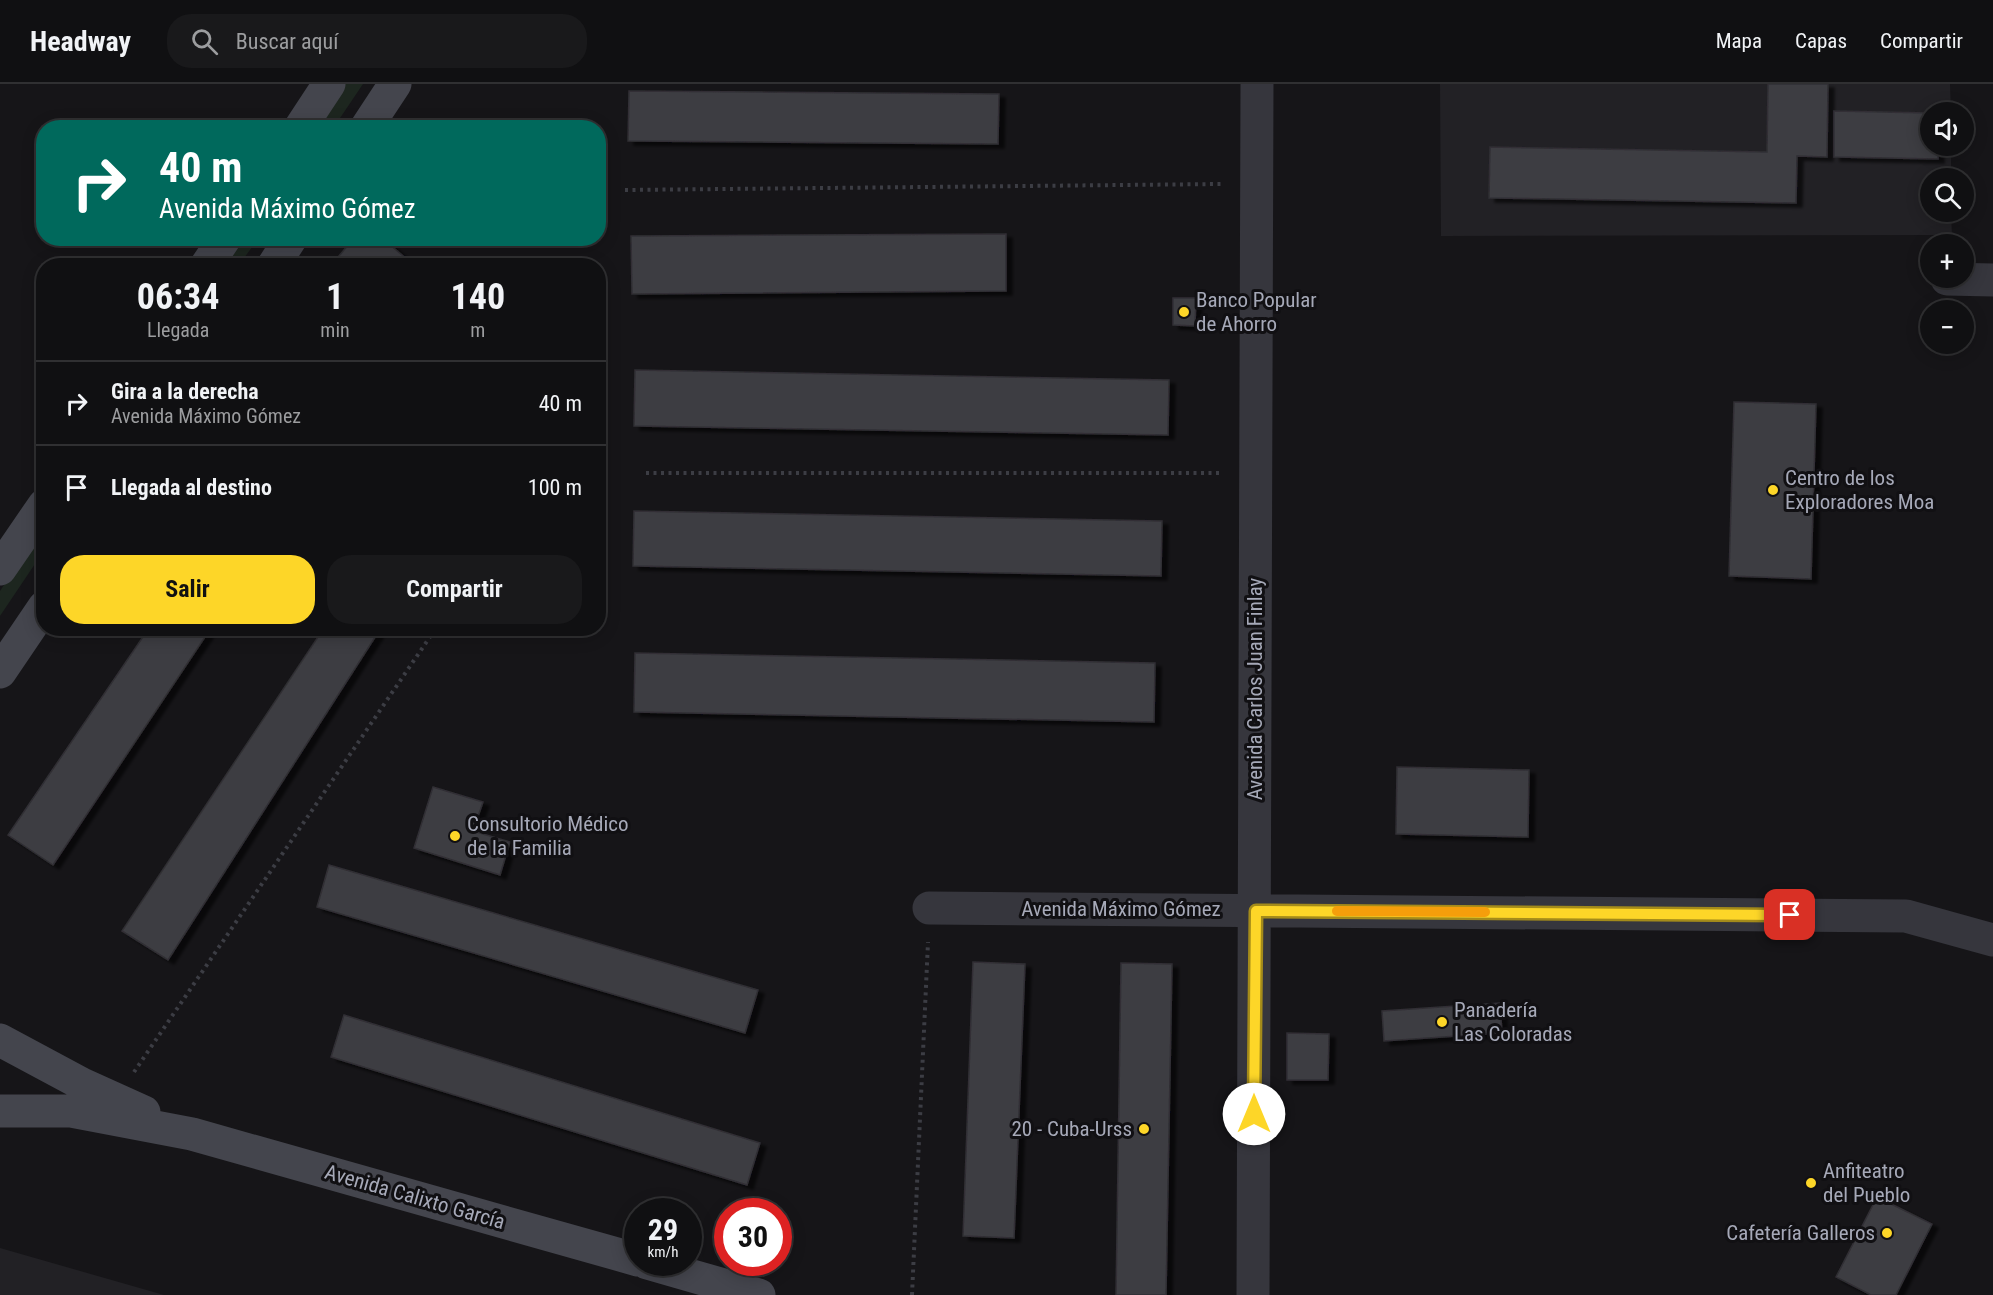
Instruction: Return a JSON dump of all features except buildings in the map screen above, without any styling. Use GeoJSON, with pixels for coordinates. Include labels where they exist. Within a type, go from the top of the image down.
{"type":"FeatureCollection","features":[{"type":"Feature","properties":{"kind":"main road"},"geometry":{"type":"LineString","coordinates":[[305,120],[329,84]]}},
{"type":"Feature","properties":{"kind":"main road"},"geometry":{"type":"LineString","coordinates":[[371,120],[395,84]]}},
{"type":"Feature","properties":{"kind":"main road"},"geometry":{"type":"LineString","coordinates":[[0,569],[36,517]]}},
{"type":"Feature","properties":{"kind":"main road"},"geometry":{"type":"LineString","coordinates":[[0,672],[36,619]]}},
{"type":"Feature","properties":{"kind":"main road","name":"Avenida Calixto García"},"geometry":{"type":"LineString","coordinates":[[0,1040],[115,1100],[192,1134]]}},
{"type":"Feature","properties":{"kind":"main road","name":"Avenida Calixto García"},"geometry":{"type":"LineString","coordinates":[[0,1111],[71,1111],[192,1134],[624,1256]]}},
{"type":"Feature","properties":{"kind":"main road"},"geometry":{"type":"LineString","coordinates":[[692,1276],[759,1295]]}},
{"type":"Feature","properties":{"kind":"street","name":"Avenida Carlos Juan Finlay"},"geometry":{"type":"LineString","coordinates":[[1253,1295],[1257,84]]}},
{"type":"Feature","properties":{"kind":"street"},"geometry":{"type":"LineString","coordinates":[[1974,280],[1993,280]]}},
{"type":"Feature","properties":{"kind":"street","name":"Avenida Máximo Gómez"},"geometry":{"type":"LineString","coordinates":[[929,908],[1906,916],[1993,940]]}},
{"type":"Feature","properties":{"kind":"path"},"geometry":{"type":"LineString","coordinates":[[625,190],[1255,184]]}},
{"type":"Feature","properties":{"kind":"path"},"geometry":{"type":"LineString","coordinates":[[646,472],[1255,474]]}},
{"type":"Feature","properties":{"kind":"path"},"geometry":{"type":"LineString","coordinates":[[115,1100],[431,636]]}},
{"type":"Feature","properties":{"kind":"path"},"geometry":{"type":"LineString","coordinates":[[912,1295],[929,908]]}},
{"type":"Feature","properties":{"kind":"shaded area"},"geometry":{"type":"Polygon","coordinates":[[[342,84],[363,84],[339,120],[317,120],[342,84]]]}},
{"type":"Feature","properties":{"kind":"shaded area"},"geometry":{"type":"Polygon","coordinates":[[[1440,84],[1950,84],[1951,102],[1920,102],[1920,156],[1951,156],[1951,168],[1920,168],[1920,222],[1951,222],[1952,234],[1441,236],[1440,84]]]}},
{"type":"Feature","properties":{"kind":"shaded area"},"geometry":{"type":"Polygon","coordinates":[[[232,246],[253,246],[244,258],[224,258],[232,246]]]}},
{"type":"Feature","properties":{"kind":"shaded area"},"geometry":{"type":"Polygon","coordinates":[[[36,537],[36,562],[0,616],[0,591],[36,537]]]}},
{"type":"Feature","properties":{"kind":"shaded area"},"geometry":{"type":"Polygon","coordinates":[[[0,1248],[164,1295],[0,1295],[0,1248]]]}},
{"type":"Feature","properties":{"kind":"slow traffic"},"geometry":{"type":"LineString","coordinates":[[1337,911],[1485,912]]}},
{"type":"Feature","properties":{"kind":"place","name":"Banco Popular de Ahorro"},"geometry":{"type":"Point","coordinates":[1184,312]}},
{"type":"Feature","properties":{"kind":"place","name":"Centro de los Exploradores Moa"},"geometry":{"type":"Point","coordinates":[1773,490]}},
{"type":"Feature","properties":{"kind":"place","name":"Consultorio Médico de la Familia"},"geometry":{"type":"Point","coordinates":[455,836]}},
{"type":"Feature","properties":{"kind":"place","name":"Panadería Las Coloradas"},"geometry":{"type":"Point","coordinates":[1442,1022]}},
{"type":"Feature","properties":{"kind":"place","name":"20 - Cuba-Urss"},"geometry":{"type":"Point","coordinates":[1144,1129]}},
{"type":"Feature","properties":{"kind":"place","name":"Anfiteatro del Pueblo"},"geometry":{"type":"Point","coordinates":[1811,1183]}},
{"type":"Feature","properties":{"kind":"place","name":"Cafetería Galleros"},"geometry":{"type":"Point","coordinates":[1887,1233]}},
{"type":"Feature","properties":{"kind":"route"},"geometry":{"type":"LineString","coordinates":[[1254,1114],[1256,911],[1790,915]]}}]}
